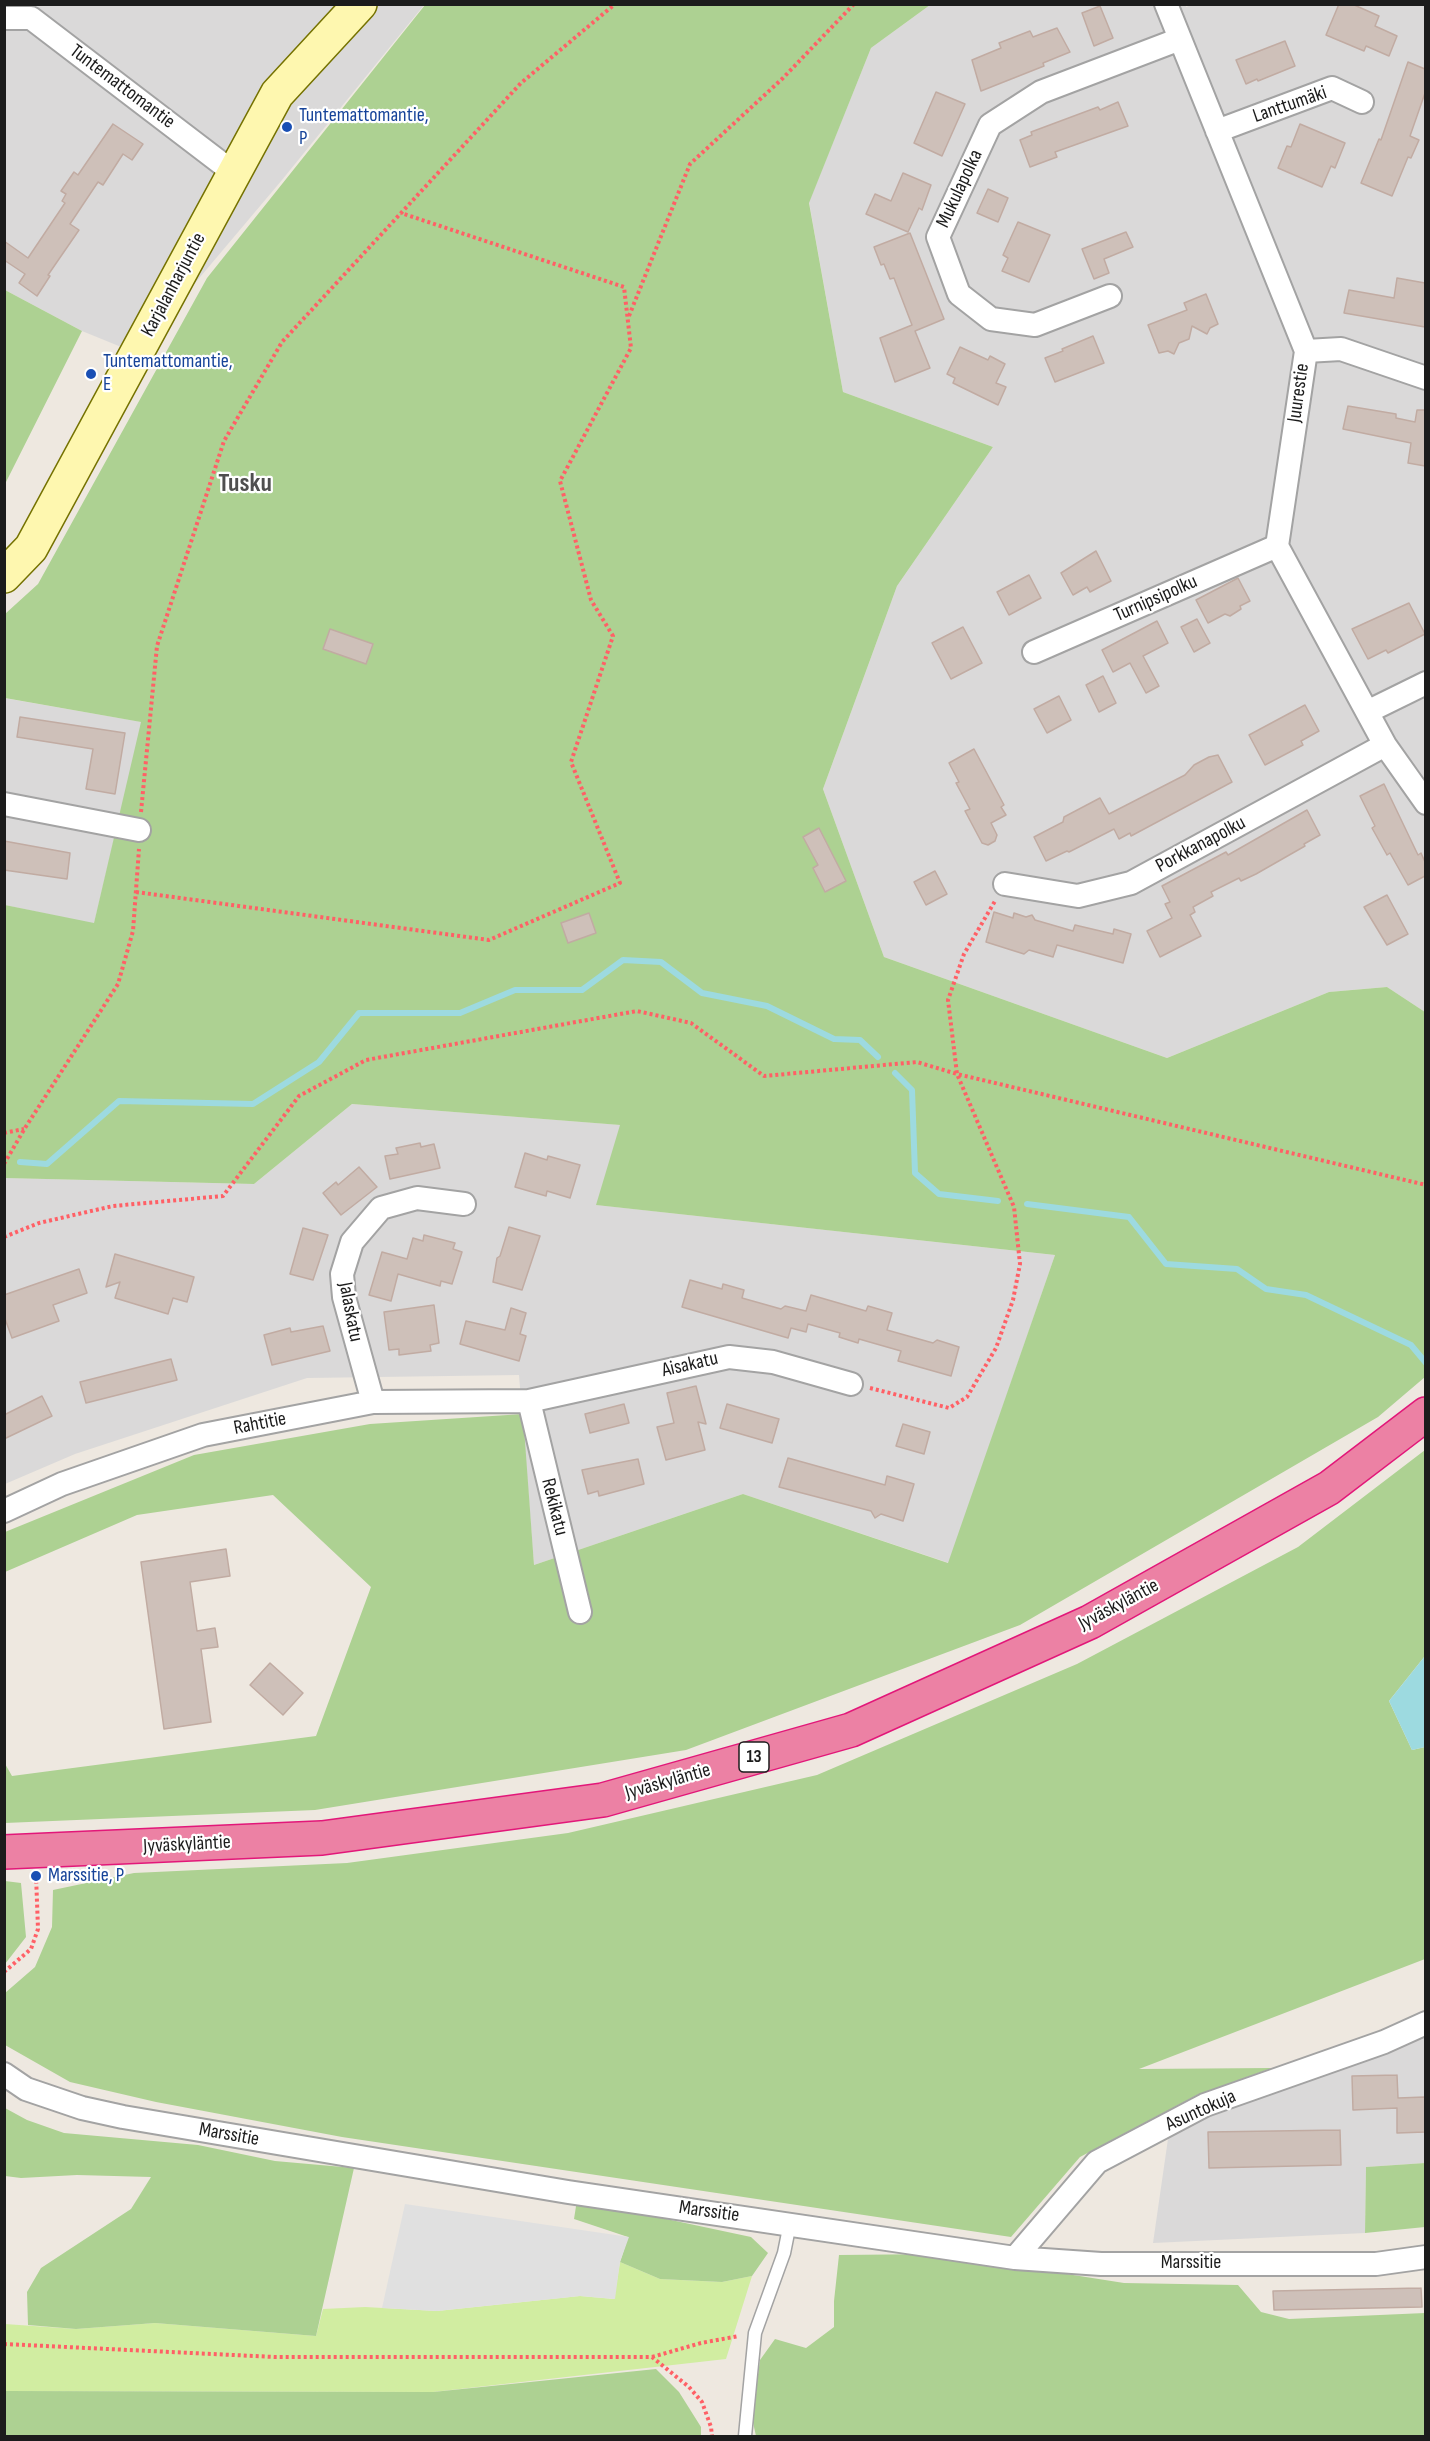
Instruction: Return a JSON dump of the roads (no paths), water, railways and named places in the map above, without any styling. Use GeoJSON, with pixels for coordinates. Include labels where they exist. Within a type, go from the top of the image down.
{"type":"FeatureCollection","features":[{"type":"Feature","properties":{"kind":"highway","name":"Jyväskyläntie"},"geometry":{"type":"LineString","coordinates":[[20,1852],[322,1838],[603,1800],[851,1730],[1090,1622],[1329,1488],[1425,1414]]}},
{"type":"Feature","properties":{"kind":"street","name":"Karjalanharjuntie"},"geometry":{"type":"LineString","coordinates":[[4,576],[31,548],[277,94],[360,4]]}},
{"type":"Feature","properties":{"kind":"street","name":"Juurestie"},"geometry":{"type":"LineString","coordinates":[[1166,4],[1305,351],[1277,546]]}},
{"type":"Feature","properties":{"kind":"street","name":"Tuntemattomantie"},"geometry":{"type":"LineString","coordinates":[[4,18],[31,11],[234,173]]}},
{"type":"Feature","properties":{"kind":"street","name":"Mukulapolka"},"geometry":{"type":"LineString","coordinates":[[1110,296],[1035,325],[991,319],[959,294],[938,237],[990,125],[1041,92],[1180,39]]}},
{"type":"Feature","properties":{"kind":"street","name":"Lanttumäki"},"geometry":{"type":"LineString","coordinates":[[1217,131],[1332,88],[1362,102]]}},
{"type":"Feature","properties":{"kind":"street"},"geometry":{"type":"LineString","coordinates":[[1305,351],[1341,349],[1425,378]]}},
{"type":"Feature","properties":{"kind":"street"},"geometry":{"type":"LineString","coordinates":[[1277,546],[1385,745],[1425,802]]}},
{"type":"Feature","properties":{"kind":"street","name":"Turnipsipolku"},"geometry":{"type":"LineString","coordinates":[[1034,652],[1277,546]]}},
{"type":"Feature","properties":{"kind":"street"},"geometry":{"type":"LineString","coordinates":[[1367,712],[1425,683]]}},
{"type":"Feature","properties":{"kind":"street","name":"Porkkanapolku"},"geometry":{"type":"LineString","coordinates":[[1005,884],[1078,896],[1131,883],[1385,745]]}},
{"type":"Feature","properties":{"kind":"street"},"geometry":{"type":"LineString","coordinates":[[4,804],[139,830]]}},
{"type":"Feature","properties":{"kind":"street","name":"Jalaskatu"},"geometry":{"type":"LineString","coordinates":[[373,1402],[344,1297],[342,1274],[352,1242],[381,1208],[417,1198],[464,1203]]}},
{"type":"Feature","properties":{"kind":"street","name":"Aisakatu"},"geometry":{"type":"LineString","coordinates":[[529,1401],[729,1357],[773,1362],[851,1384]]}},
{"type":"Feature","properties":{"kind":"street","name":"Rahtitie"},"geometry":{"type":"LineString","coordinates":[[4,1511],[62,1484],[203,1435],[373,1402],[529,1401]]}},
{"type":"Feature","properties":{"kind":"street","name":"Rekikatu"},"geometry":{"type":"LineString","coordinates":[[529,1401],[580,1612]]}},
{"type":"Feature","properties":{"kind":"street","name":"Asuntokuja"},"geometry":{"type":"LineString","coordinates":[[1016,2258],[1097,2162],[1205,2105],[1384,2042],[1425,2023]]}},
{"type":"Feature","properties":{"kind":"street","name":"Marssitie"},"geometry":{"type":"LineString","coordinates":[[4,2074],[26,2089],[82,2108],[123,2117],[568,2192],[1016,2258],[1101,2264],[1376,2264],[1425,2257]]}},
{"type":"Feature","properties":{"kind":"lane"},"geometry":{"type":"LineString","coordinates":[[745,2436],[755,2332],[784,2253],[790,2223]]}},
{"type":"Feature","properties":{"kind":"water"},"geometry":{"type":"Polygon","coordinates":[[[1425,1656],[1425,1747],[1412,1750],[1389,1701],[1425,1656]]]}},
{"type":"Feature","properties":{"kind":"waterway"},"geometry":{"type":"LineString","coordinates":[[20,1162],[47,1164],[119,1101],[253,1104],[319,1062],[359,1013],[460,1013],[515,990],[582,990],[623,960],[661,962],[702,993],[767,1006],[834,1039],[860,1040],[878,1057]]}},
{"type":"Feature","properties":{"kind":"waterway"},"geometry":{"type":"LineString","coordinates":[[895,1073],[912,1090],[915,1173],[939,1194],[998,1201]]}},
{"type":"Feature","properties":{"kind":"waterway"},"geometry":{"type":"LineString","coordinates":[[1027,1204],[1129,1217],[1166,1264],[1237,1269],[1266,1289],[1306,1295],[1411,1345],[1426,1363]]}},
{"type":"Feature","properties":{"kind":"place","name":"Tuntemattomantie, P"},"geometry":{"type":"Point","coordinates":[287,127]}},
{"type":"Feature","properties":{"kind":"place","name":"Tuntemattomantie, E"},"geometry":{"type":"Point","coordinates":[91,374]}},
{"type":"Feature","properties":{"kind":"place","name":"Marssitie, P"},"geometry":{"type":"Point","coordinates":[36,1876]}},
{"type":"Feature","properties":{"kind":"district","name":"Tusku"},"geometry":{"type":"Point","coordinates":[245,484]}}]}
